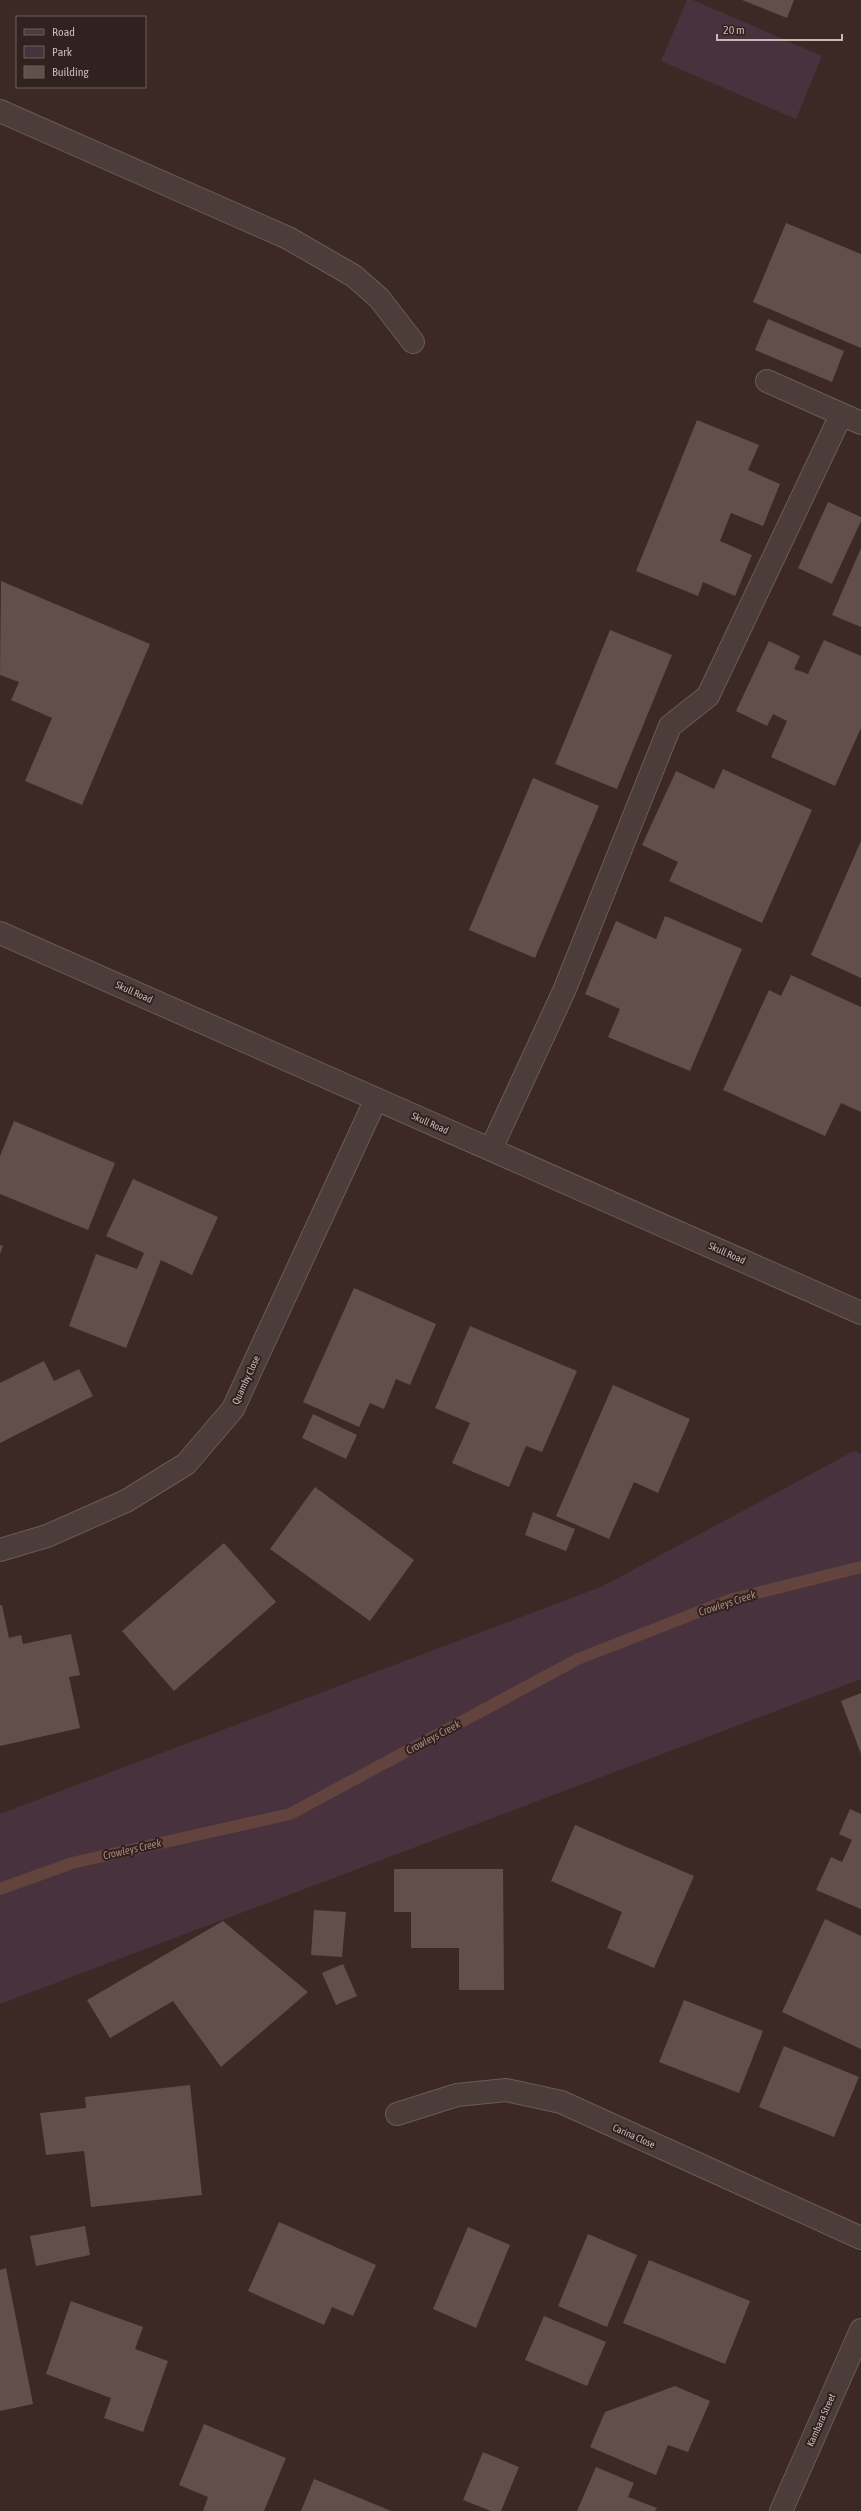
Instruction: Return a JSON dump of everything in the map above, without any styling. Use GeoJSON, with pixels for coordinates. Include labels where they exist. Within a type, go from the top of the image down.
{"type":"FeatureCollection","features":[{"type":"Feature","properties":{"kind":"street"},"geometry":{"type":"LineString","coordinates":[[0,111],[288,238],[354,276],[379,298],[413,342]]}},
{"type":"Feature","properties":{"kind":"street"},"geometry":{"type":"LineString","coordinates":[[767,381],[861,423]]}},
{"type":"Feature","properties":{"kind":"street"},"geometry":{"type":"LineString","coordinates":[[491,1150],[564,991],[670,726],[708,696],[841,415]]}},
{"type":"Feature","properties":{"kind":"street","name":"Skull Road"},"geometry":{"type":"LineString","coordinates":[[0,932],[861,1313]]}},
{"type":"Feature","properties":{"kind":"street","name":"Quamby Close"},"geometry":{"type":"LineString","coordinates":[[0,1550],[47,1536],[126,1501],[186,1464],[233,1409],[376,1099]]}},
{"type":"Feature","properties":{"kind":"street","name":"Carina Close"},"geometry":{"type":"LineString","coordinates":[[397,2114],[457,2095],[506,2090],[560,2102],[861,2238]]}},
{"type":"Feature","properties":{"kind":"street","name":"Kambara Street"},"geometry":{"type":"LineString","coordinates":[[781,2511],[861,2330]]}},
{"type":"Feature","properties":{"kind":"green space"},"geometry":{"type":"Polygon","coordinates":[[[687,0],[693,0],[822,56],[796,119],[661,61],[687,0]]]}},
{"type":"Feature","properties":{"kind":"green space"},"geometry":{"type":"Polygon","coordinates":[[[854,1451],[861,1454],[861,1679],[0,2004],[0,1814],[603,1586],[854,1451]]]}},
{"type":"Feature","properties":{"kind":"building"},"geometry":{"type":"Polygon","coordinates":[[[742,0],[794,0],[787,18],[742,0]]]}},
{"type":"Feature","properties":{"kind":"building"},"geometry":{"type":"Polygon","coordinates":[[[786,223],[861,254],[861,348],[753,302],[786,223]]]}},
{"type":"Feature","properties":{"kind":"building"},"geometry":{"type":"Polygon","coordinates":[[[768,319],[844,351],[832,382],[755,350],[768,319]]]}},
{"type":"Feature","properties":{"kind":"building"},"geometry":{"type":"Polygon","coordinates":[[[697,420],[759,445],[748,470],[780,484],[763,526],[731,513],[720,541],[752,555],[735,596],[703,582],[698,596],[636,571],[697,420]]]}},
{"type":"Feature","properties":{"kind":"building"},"geometry":{"type":"Polygon","coordinates":[[[828,502],[861,517],[861,521],[832,584],[798,568],[828,502]]]}},
{"type":"Feature","properties":{"kind":"building"},"geometry":{"type":"Polygon","coordinates":[[[861,548],[861,627],[832,615],[861,548]]]}},
{"type":"Feature","properties":{"kind":"building"},"geometry":{"type":"Polygon","coordinates":[[[1,581],[150,644],[82,805],[25,781],[52,718],[11,700],[19,682],[0,675],[1,581]]]}},
{"type":"Feature","properties":{"kind":"building"},"geometry":{"type":"Polygon","coordinates":[[[610,630],[672,655],[617,789],[555,764],[610,630]]]}},
{"type":"Feature","properties":{"kind":"building"},"geometry":{"type":"Polygon","coordinates":[[[824,640],[861,656],[861,728],[835,786],[771,757],[787,721],[773,714],[767,726],[736,711],[769,641],[800,656],[794,669],[808,674],[824,640]]]}},
{"type":"Feature","properties":{"kind":"building"},"geometry":{"type":"Polygon","coordinates":[[[723,769],[812,810],[762,923],[669,881],[678,862],[642,845],[676,771],[714,789],[723,769]]]}},
{"type":"Feature","properties":{"kind":"building"},"geometry":{"type":"Polygon","coordinates":[[[533,778],[599,806],[535,958],[469,930],[533,778]]]}},
{"type":"Feature","properties":{"kind":"building"},"geometry":{"type":"Polygon","coordinates":[[[861,841],[861,978],[811,955],[861,841]]]}},
{"type":"Feature","properties":{"kind":"building"},"geometry":{"type":"Polygon","coordinates":[[[665,916],[742,949],[690,1071],[608,1037],[620,1009],[585,994],[616,921],[656,939],[665,916]]]}},
{"type":"Feature","properties":{"kind":"building"},"geometry":{"type":"Polygon","coordinates":[[[791,975],[861,1007],[861,1112],[841,1103],[825,1136],[723,1090],[769,990],[781,996],[791,975]]]}},
{"type":"Feature","properties":{"kind":"building"},"geometry":{"type":"Polygon","coordinates":[[[14,1121],[115,1163],[88,1230],[0,1194],[0,1156],[14,1121]]]}},
{"type":"Feature","properties":{"kind":"building"},"geometry":{"type":"Polygon","coordinates":[[[133,1179],[218,1217],[192,1275],[161,1260],[126,1348],[69,1326],[96,1254],[137,1269],[144,1253],[106,1236],[133,1179]]]}},
{"type":"Feature","properties":{"kind":"building"},"geometry":{"type":"Polygon","coordinates":[[[0,1245],[3,1246],[0,1254],[0,1245]]]}},
{"type":"Feature","properties":{"kind":"building"},"geometry":{"type":"Polygon","coordinates":[[[354,1288],[436,1324],[410,1385],[396,1379],[384,1409],[370,1403],[359,1427],[303,1402],[354,1288]]]}},
{"type":"Feature","properties":{"kind":"building"},"geometry":{"type":"Polygon","coordinates":[[[470,1326],[577,1371],[542,1452],[526,1446],[509,1487],[452,1463],[470,1423],[435,1408],[470,1326]]]}},
{"type":"Feature","properties":{"kind":"building"},"geometry":{"type":"Polygon","coordinates":[[[44,1361],[54,1381],[79,1369],[93,1396],[0,1443],[0,1383],[44,1361]]]}},
{"type":"Feature","properties":{"kind":"building"},"geometry":{"type":"Polygon","coordinates":[[[613,1385],[690,1419],[658,1493],[634,1482],[609,1539],[556,1516],[613,1385]]]}},
{"type":"Feature","properties":{"kind":"building"},"geometry":{"type":"Polygon","coordinates":[[[313,1414],[357,1435],[346,1459],[302,1438],[313,1414]]]}},
{"type":"Feature","properties":{"kind":"building"},"geometry":{"type":"Polygon","coordinates":[[[315,1487],[414,1560],[370,1621],[270,1549],[315,1487]]]}},
{"type":"Feature","properties":{"kind":"building"},"geometry":{"type":"Polygon","coordinates":[[[533,1512],[575,1529],[566,1551],[525,1535],[533,1512]]]}},
{"type":"Feature","properties":{"kind":"building"},"geometry":{"type":"Polygon","coordinates":[[[224,1543],[276,1602],[174,1691],[122,1631],[224,1543]]]}},
{"type":"Feature","properties":{"kind":"building"},"geometry":{"type":"Polygon","coordinates":[[[0,1605],[2,1605],[9,1638],[21,1635],[23,1644],[71,1634],[80,1675],[69,1677],[80,1728],[0,1746],[0,1605]]]}},
{"type":"Feature","properties":{"kind":"building"},"geometry":{"type":"Polygon","coordinates":[[[861,1693],[861,1754],[841,1701],[861,1693]]]}},
{"type":"Feature","properties":{"kind":"building"},"geometry":{"type":"Polygon","coordinates":[[[850,1809],[861,1814],[861,1909],[816,1890],[831,1857],[842,1862],[852,1840],[839,1834],[850,1809]]]}},
{"type":"Feature","properties":{"kind":"building"},"geometry":{"type":"Polygon","coordinates":[[[575,1825],[694,1876],[654,1968],[607,1948],[622,1912],[551,1881],[575,1825]]]}},
{"type":"Feature","properties":{"kind":"building"},"geometry":{"type":"Polygon","coordinates":[[[394,1869],[503,1869],[504,1990],[459,1990],[459,1948],[411,1948],[411,1912],[394,1912],[394,1869]]]}},
{"type":"Feature","properties":{"kind":"building"},"geometry":{"type":"Polygon","coordinates":[[[314,1910],[346,1912],[342,1957],[311,1955],[314,1910]]]}},
{"type":"Feature","properties":{"kind":"building"},"geometry":{"type":"Polygon","coordinates":[[[825,1919],[861,1936],[861,2049],[782,2012],[825,1919]]]}},
{"type":"Feature","properties":{"kind":"building"},"geometry":{"type":"Polygon","coordinates":[[[223,1921],[308,1992],[221,2067],[173,2001],[110,2038],[87,2000],[223,1921]]]}},
{"type":"Feature","properties":{"kind":"building"},"geometry":{"type":"Polygon","coordinates":[[[343,1964],[357,1996],[336,2005],[322,1973],[343,1964]]]}},
{"type":"Feature","properties":{"kind":"building"},"geometry":{"type":"Polygon","coordinates":[[[684,2000],[763,2031],[739,2093],[659,2062],[684,2000]]]}},
{"type":"Feature","properties":{"kind":"building"},"geometry":{"type":"Polygon","coordinates":[[[784,2046],[859,2077],[834,2137],[759,2107],[784,2046]]]}},
{"type":"Feature","properties":{"kind":"building"},"geometry":{"type":"Polygon","coordinates":[[[190,2085],[202,2195],[91,2207],[84,2151],[46,2155],[40,2113],[86,2108],[85,2097],[190,2085]]]}},
{"type":"Feature","properties":{"kind":"building"},"geometry":{"type":"Polygon","coordinates":[[[279,2222],[376,2265],[353,2316],[332,2307],[324,2325],[248,2291],[279,2222]]]}},
{"type":"Feature","properties":{"kind":"building"},"geometry":{"type":"Polygon","coordinates":[[[85,2226],[90,2255],[36,2266],[30,2236],[85,2226]]]}},
{"type":"Feature","properties":{"kind":"building"},"geometry":{"type":"Polygon","coordinates":[[[468,2227],[510,2245],[476,2328],[433,2309],[468,2227]]]}},
{"type":"Feature","properties":{"kind":"building"},"geometry":{"type":"Polygon","coordinates":[[[588,2234],[637,2255],[607,2327],[558,2306],[588,2234]]]}},
{"type":"Feature","properties":{"kind":"building"},"geometry":{"type":"Polygon","coordinates":[[[649,2260],[750,2301],[725,2364],[623,2323],[649,2260]]]}},
{"type":"Feature","properties":{"kind":"building"},"geometry":{"type":"Polygon","coordinates":[[[6,2268],[33,2404],[0,2411],[0,2270],[6,2268]]]}},
{"type":"Feature","properties":{"kind":"building"},"geometry":{"type":"Polygon","coordinates":[[[71,2301],[143,2327],[135,2349],[168,2361],[143,2432],[104,2418],[111,2398],[46,2374],[71,2301]]]}},
{"type":"Feature","properties":{"kind":"building"},"geometry":{"type":"Polygon","coordinates":[[[544,2316],[606,2342],[587,2386],[525,2360],[544,2316]]]}},
{"type":"Feature","properties":{"kind":"building"},"geometry":{"type":"Polygon","coordinates":[[[675,2386],[710,2401],[688,2452],[668,2445],[656,2475],[590,2447],[605,2412],[675,2386]]]}},
{"type":"Feature","properties":{"kind":"building"},"geometry":{"type":"Polygon","coordinates":[[[204,2424],[286,2458],[264,2511],[203,2511],[208,2497],[179,2485],[204,2424]]]}},
{"type":"Feature","properties":{"kind":"building"},"geometry":{"type":"Polygon","coordinates":[[[483,2452],[519,2467],[501,2511],[491,2511],[463,2500],[483,2452]]]}},
{"type":"Feature","properties":{"kind":"building"},"geometry":{"type":"Polygon","coordinates":[[[596,2467],[634,2483],[628,2497],[657,2508],[655,2511],[577,2511],[596,2467]]]}},
{"type":"Feature","properties":{"kind":"building"},"geometry":{"type":"Polygon","coordinates":[[[314,2479],[391,2511],[301,2511],[314,2479]]]}},
{"type":"Feature","properties":{"kind":"waterway","name":"Crowleys Creek"},"geometry":{"type":"LineString","coordinates":[[0,1889],[72,1863],[290,1814],[578,1659],[729,1600],[861,1567]]}}]}
